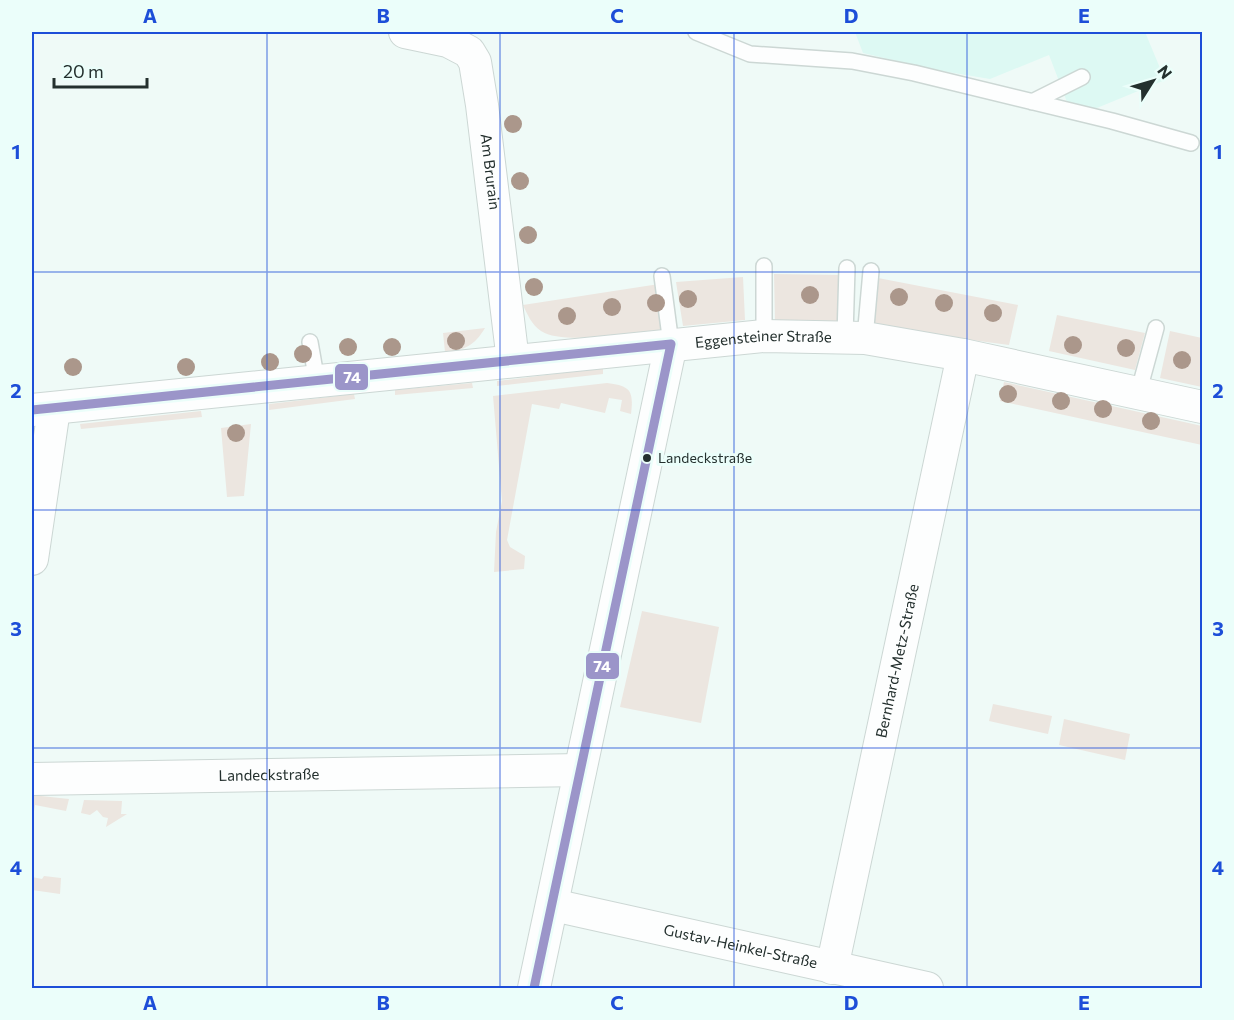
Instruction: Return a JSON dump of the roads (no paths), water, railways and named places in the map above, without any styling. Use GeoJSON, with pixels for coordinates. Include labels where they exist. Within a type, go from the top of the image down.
{"type":"FeatureCollection","features":[{"type":"Feature","properties":{"kind":"street","name":"Am Brurain"},"geometry":{"type":"LineString","coordinates":[[405,32],[448,41],[469,52],[475,62],[513,361]]}},
{"type":"Feature","properties":{"kind":"street","name":"Eggensteiner Straße"},"geometry":{"type":"LineString","coordinates":[[43,410],[764,336],[855,337],[963,355],[1203,407]]}},
{"type":"Feature","properties":{"kind":"street"},"geometry":{"type":"LineString","coordinates":[[534,988],[671,344]]}},
{"type":"Feature","properties":{"kind":"street","name":"Bernhard-Metz-Straße"},"geometry":{"type":"LineString","coordinates":[[832,968],[963,355]]}},
{"type":"Feature","properties":{"kind":"street"},"geometry":{"type":"LineString","coordinates":[[32,559],[43,410]]}},
{"type":"Feature","properties":{"kind":"street","name":"Landeckstraße"},"geometry":{"type":"LineString","coordinates":[[32,779],[580,770]]}},
{"type":"Feature","properties":{"kind":"street","name":"Gustav-Heinkel-Straße"},"geometry":{"type":"LineString","coordinates":[[553,905],[927,988]]}},
{"type":"Feature","properties":{"kind":"lane"},"geometry":{"type":"LineString","coordinates":[[696,32],[750,54],[852,61],[914,73],[1112,121],[1191,143]]}},
{"type":"Feature","properties":{"kind":"lane"},"geometry":{"type":"LineString","coordinates":[[1032,102],[1082,77]]}},
{"type":"Feature","properties":{"kind":"lane"},"geometry":{"type":"LineString","coordinates":[[764,266],[764,336]]}},
{"type":"Feature","properties":{"kind":"lane"},"geometry":{"type":"LineString","coordinates":[[847,268],[855,337]]}},
{"type":"Feature","properties":{"kind":"lane"},"geometry":{"type":"LineString","coordinates":[[855,337],[871,271]]}},
{"type":"Feature","properties":{"kind":"lane"},"geometry":{"type":"LineString","coordinates":[[662,276],[671,344]]}},
{"type":"Feature","properties":{"kind":"lane"},"geometry":{"type":"LineString","coordinates":[[1138,394],[1156,328]]}},
{"type":"Feature","properties":{"kind":"lane"},"geometry":{"type":"LineString","coordinates":[[310,342],[317,382]]}},
{"type":"Feature","properties":{"kind":"place","name":"Landeckstraße"},"geometry":{"type":"Point","coordinates":[647,458]}}]}
